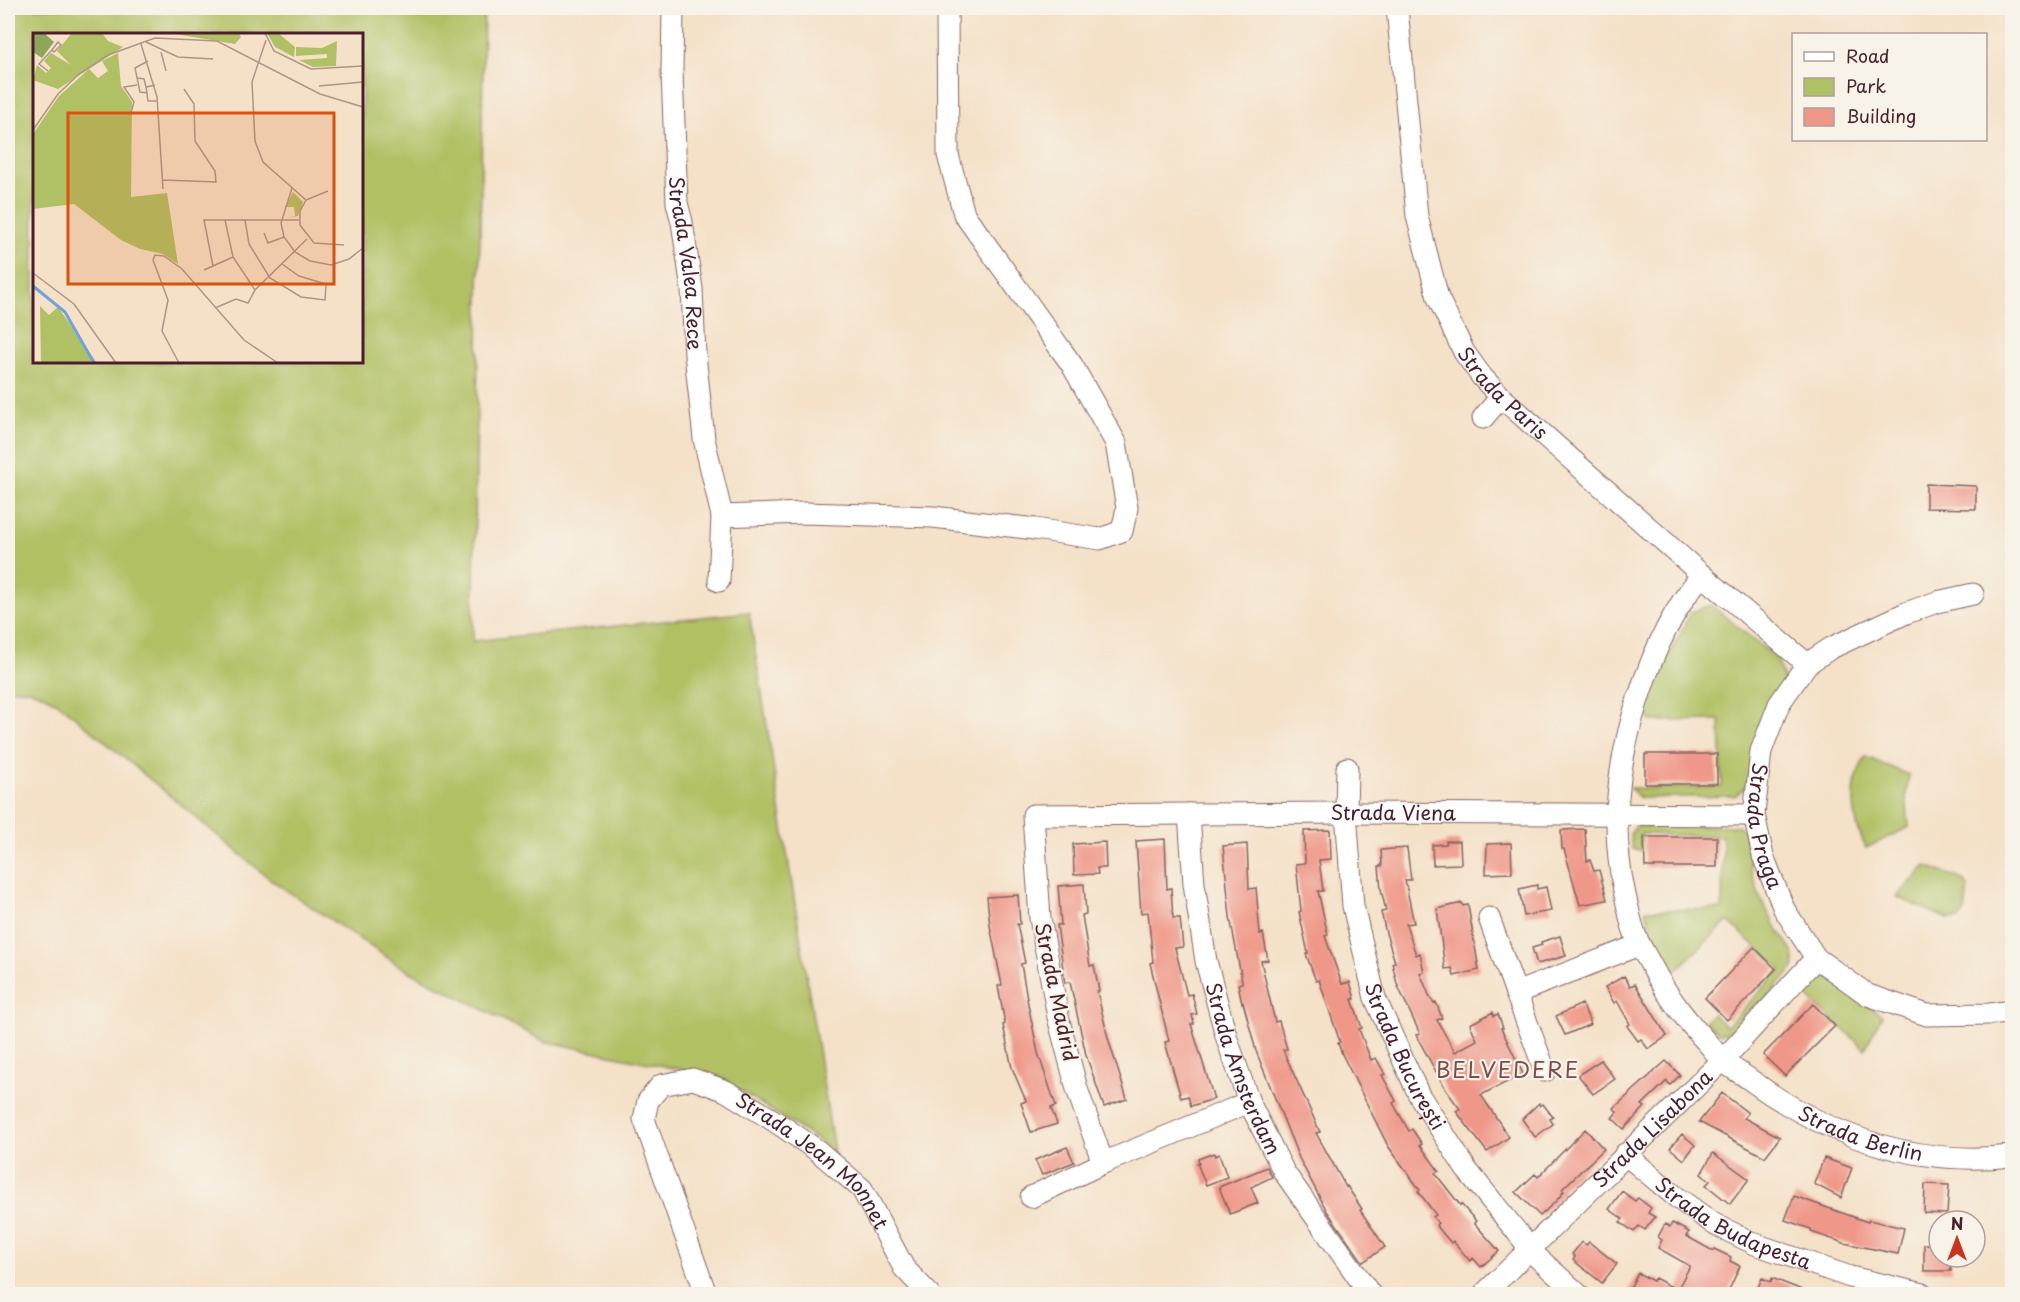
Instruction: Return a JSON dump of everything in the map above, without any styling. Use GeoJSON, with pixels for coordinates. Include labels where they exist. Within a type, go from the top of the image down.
{"type":"FeatureCollection","features":[{"type":"Feature","properties":{"kind":"street","name":"Strada Valea Rece"},"geometry":{"type":"LineString","coordinates":[[673,8],[672,72],[677,203],[692,289],[695,354],[705,439],[722,516],[718,581]]}},
{"type":"Feature","properties":{"kind":"street"},"geometry":{"type":"LineString","coordinates":[[722,516],[805,513],[933,517],[1035,528],[1100,539],[1122,531],[1127,508],[1116,443],[1072,365],[964,214],[948,155],[947,8]]}},
{"type":"Feature","properties":{"kind":"street","name":"Strada Paris"},"geometry":{"type":"LineString","coordinates":[[1397,8],[1417,216],[1438,298],[1464,352],[1482,377],[1501,397],[1807,664]]}},
{"type":"Feature","properties":{"kind":"street"},"geometry":{"type":"LineString","coordinates":[[1483,418],[1501,397]]}},
{"type":"Feature","properties":{"kind":"street"},"geometry":{"type":"LineString","coordinates":[[1616,814],[1628,729],[1644,678],[1662,637],[1692,585],[1702,574]]}},
{"type":"Feature","properties":{"kind":"street","name":"Strada Praga"},"geometry":{"type":"LineString","coordinates":[[1973,594],[1906,612],[1831,648],[1807,664],[1779,704],[1761,751],[1754,815],[1762,856],[1784,909],[1816,958],[1868,995],[1927,1015],[1990,1014],[2013,1011]]}},
{"type":"Feature","properties":{"kind":"street","name":"Strada București"},"geometry":{"type":"LineString","coordinates":[[1347,768],[1346,813],[1353,906],[1375,998],[1425,1105],[1466,1169],[1531,1250],[1578,1294]]}},
{"type":"Feature","properties":{"kind":"street","name":"Strada Viena"},"geometry":{"type":"LineString","coordinates":[[1033,815],[1346,813],[1754,815]]}},
{"type":"Feature","properties":{"kind":"street","name":"Strada Amsterdam"},"geometry":{"type":"LineString","coordinates":[[1189,814],[1194,884],[1206,961],[1227,1039],[1249,1102],[1284,1172],[1370,1294]]}},
{"type":"Feature","properties":{"kind":"street","name":"Strada Berlin"},"geometry":{"type":"LineString","coordinates":[[1616,814],[1618,862],[1633,929],[1639,945],[1686,1021],[1722,1061],[1781,1103],[1835,1130],[1917,1155],[1958,1158],[2013,1156]]}},
{"type":"Feature","properties":{"kind":"street","name":"Strada Madrid"},"geometry":{"type":"LineString","coordinates":[[1033,815],[1040,918],[1058,1017],[1077,1089],[1103,1163]]}},
{"type":"Feature","properties":{"kind":"street"},"geometry":{"type":"LineString","coordinates":[[1489,918],[1545,1071]]}},
{"type":"Feature","properties":{"kind":"street"},"geometry":{"type":"LineString","coordinates":[[1516,993],[1639,945]]}},
{"type":"Feature","properties":{"kind":"street","name":"Strada Lisabona"},"geometry":{"type":"LineString","coordinates":[[1484,1294],[1722,1061],[1816,958]]}},
{"type":"Feature","properties":{"kind":"street","name":"Strada Jean Monnet"},"geometry":{"type":"LineString","coordinates":[[706,1294],[644,1119],[648,1101],[661,1085],[693,1079],[726,1091],[776,1122],[818,1151],[862,1189],[904,1268],[929,1294]]}},
{"type":"Feature","properties":{"kind":"street"},"geometry":{"type":"LineString","coordinates":[[1031,1197],[1103,1163],[1249,1102]]}},
{"type":"Feature","properties":{"kind":"street","name":"Strada Budapesta"},"geometry":{"type":"LineString","coordinates":[[1625,1154],[1675,1196],[1714,1224],[1755,1244],[1850,1277],[1923,1294]]}},
{"type":"Feature","properties":{"kind":"green space"},"geometry":{"type":"Polygon","coordinates":[[[8,8],[484,8],[473,641],[749,612],[834,1151],[721,1078],[544,1041],[403,968],[271,880],[62,706],[36,692],[8,689],[8,8]]]}},
{"type":"Feature","properties":{"kind":"green space"},"geometry":{"type":"Polygon","coordinates":[[[1711,605],[1777,659],[1784,681],[1758,736],[1746,786],[1735,796],[1640,798],[1630,788],[1722,787],[1720,720],[1651,721],[1643,709],[1691,612],[1711,605]]]}},
{"type":"Feature","properties":{"kind":"green space"},"geometry":{"type":"Polygon","coordinates":[[[1866,757],[1909,775],[1906,796],[1909,827],[1866,848],[1855,814],[1854,790],[1860,767],[1866,757]]]}},
{"type":"Feature","properties":{"kind":"green space"},"geometry":{"type":"Polygon","coordinates":[[[1636,826],[1739,826],[1745,833],[1751,869],[1759,895],[1774,924],[1793,952],[1795,967],[1734,1032],[1719,1033],[1705,1021],[1713,1014],[1726,1027],[1781,969],[1728,921],[1673,973],[1657,944],[1645,910],[1722,909],[1723,836],[1641,834],[1641,850],[1632,849],[1630,834],[1636,826]]]}},
{"type":"Feature","properties":{"kind":"green space"},"geometry":{"type":"Polygon","coordinates":[[[1926,866],[1964,880],[1968,887],[1965,912],[1959,919],[1948,919],[1897,897],[1926,866]]]}},
{"type":"Feature","properties":{"kind":"green space"},"geometry":{"type":"Polygon","coordinates":[[[1815,977],[1831,980],[1882,1015],[1865,1049],[1801,991],[1815,977]]]}},
{"type":"Feature","properties":{"kind":"building"},"geometry":{"type":"Polygon","coordinates":[[[1926,484],[1976,486],[1976,509],[1926,508],[1926,484]]]}},
{"type":"Feature","properties":{"kind":"building"},"geometry":{"type":"Polygon","coordinates":[[[1645,754],[1717,754],[1717,784],[1645,784],[1645,754]]]}},
{"type":"Feature","properties":{"kind":"building"},"geometry":{"type":"Polygon","coordinates":[[[1585,829],[1587,861],[1590,860],[1594,871],[1599,870],[1607,900],[1580,905],[1564,849],[1562,849],[1561,830],[1585,829]]]}},
{"type":"Feature","properties":{"kind":"building"},"geometry":{"type":"Polygon","coordinates":[[[1330,830],[1331,859],[1319,860],[1323,891],[1318,891],[1328,935],[1325,936],[1342,984],[1350,982],[1355,999],[1352,999],[1362,1028],[1359,1029],[1371,1060],[1376,1058],[1385,1074],[1382,1075],[1396,1101],[1393,1103],[1409,1131],[1412,1129],[1422,1144],[1420,1145],[1439,1171],[1435,1173],[1499,1251],[1481,1267],[1473,1258],[1470,1261],[1436,1225],[1438,1223],[1433,1217],[1436,1215],[1388,1146],[1342,1054],[1319,980],[1316,981],[1306,954],[1308,953],[1299,912],[1301,911],[1296,864],[1305,863],[1304,831],[1330,830]]]}},
{"type":"Feature","properties":{"kind":"building"},"geometry":{"type":"Polygon","coordinates":[[[1644,837],[1717,837],[1717,867],[1645,867],[1644,837]]]}},
{"type":"Feature","properties":{"kind":"building"},"geometry":{"type":"Polygon","coordinates":[[[1165,839],[1167,889],[1171,888],[1173,918],[1180,918],[1183,947],[1175,948],[1187,995],[1192,994],[1197,1014],[1192,1015],[1194,1024],[1191,1024],[1214,1099],[1191,1106],[1188,1096],[1181,1098],[1165,1042],[1169,1041],[1150,963],[1153,962],[1148,912],[1141,913],[1136,841],[1165,839]]]}},
{"type":"Feature","properties":{"kind":"building"},"geometry":{"type":"Polygon","coordinates":[[[1446,841],[1460,841],[1461,864],[1433,865],[1432,845],[1446,844],[1446,841]]]}},
{"type":"Feature","properties":{"kind":"building"},"geometry":{"type":"Polygon","coordinates":[[[1105,842],[1106,868],[1097,868],[1098,874],[1074,875],[1073,844],[1105,842]]]}},
{"type":"Feature","properties":{"kind":"building"},"geometry":{"type":"Polygon","coordinates":[[[1511,843],[1512,873],[1486,874],[1487,844],[1511,843]]]}},
{"type":"Feature","properties":{"kind":"building"},"geometry":{"type":"Polygon","coordinates":[[[1247,844],[1249,889],[1256,888],[1260,934],[1263,933],[1268,960],[1261,961],[1275,1022],[1279,1021],[1287,1049],[1283,1050],[1320,1132],[1316,1133],[1346,1187],[1385,1247],[1363,1262],[1327,1211],[1299,1158],[1256,1051],[1242,1003],[1238,984],[1242,981],[1230,917],[1223,846],[1247,844]]]}},
{"type":"Feature","properties":{"kind":"building"},"geometry":{"type":"Polygon","coordinates":[[[1407,848],[1411,880],[1405,880],[1414,923],[1406,924],[1416,955],[1420,953],[1424,972],[1420,973],[1442,1018],[1437,1020],[1455,1052],[1477,1040],[1470,1024],[1493,1012],[1494,1016],[1498,1014],[1503,1028],[1501,1028],[1523,1074],[1481,1095],[1509,1137],[1487,1152],[1456,1111],[1460,1109],[1446,1090],[1416,1035],[1420,1034],[1397,984],[1392,963],[1395,962],[1381,912],[1386,911],[1379,866],[1382,866],[1381,850],[1407,848]]]}},
{"type":"Feature","properties":{"kind":"building"},"geometry":{"type":"Polygon","coordinates":[[[1084,884],[1086,914],[1082,915],[1090,966],[1094,965],[1099,991],[1097,991],[1108,1038],[1127,1099],[1104,1107],[1086,1055],[1070,982],[1065,983],[1057,925],[1061,925],[1058,886],[1084,884]]]}},
{"type":"Feature","properties":{"kind":"building"},"geometry":{"type":"Polygon","coordinates":[[[1537,885],[1537,889],[1546,887],[1551,911],[1524,916],[1519,889],[1537,885]]]}},
{"type":"Feature","properties":{"kind":"building"},"geometry":{"type":"Polygon","coordinates":[[[1018,895],[1020,924],[1017,924],[1025,963],[1021,964],[1038,1053],[1056,1106],[1051,1108],[1057,1124],[1031,1132],[1021,1103],[1026,1101],[1012,1068],[1003,1025],[1005,1024],[998,986],[1002,985],[990,926],[987,897],[1018,895]]]}},
{"type":"Feature","properties":{"kind":"building"},"geometry":{"type":"Polygon","coordinates":[[[1462,903],[1463,906],[1468,905],[1479,970],[1454,976],[1452,968],[1445,969],[1437,909],[1462,903]]]}},
{"type":"Feature","properties":{"kind":"building"},"geometry":{"type":"Polygon","coordinates":[[[1560,936],[1566,956],[1537,964],[1532,948],[1542,945],[1541,942],[1560,936]]]}},
{"type":"Feature","properties":{"kind":"building"},"geometry":{"type":"Polygon","coordinates":[[[1754,947],[1776,969],[1727,1020],[1705,998],[1754,947]]]}},
{"type":"Feature","properties":{"kind":"building"},"geometry":{"type":"Polygon","coordinates":[[[1624,976],[1630,986],[1635,984],[1667,1036],[1648,1049],[1641,1039],[1638,1041],[1627,1026],[1630,1024],[1617,1001],[1614,1003],[1605,987],[1624,976]]]}},
{"type":"Feature","properties":{"kind":"building"},"geometry":{"type":"Polygon","coordinates":[[[1582,1004],[1591,1024],[1565,1035],[1556,1016],[1582,1004]]]}},
{"type":"Feature","properties":{"kind":"building"},"geometry":{"type":"Polygon","coordinates":[[[1813,1004],[1835,1026],[1785,1076],[1763,1055],[1813,1004]]]}},
{"type":"Feature","properties":{"kind":"building"},"geometry":{"type":"Polygon","coordinates":[[[1601,1060],[1615,1079],[1593,1094],[1578,1075],[1601,1060]]]}},
{"type":"Feature","properties":{"kind":"building"},"geometry":{"type":"Polygon","coordinates":[[[1666,1061],[1680,1075],[1670,1085],[1667,1081],[1642,1105],[1645,1107],[1624,1129],[1612,1118],[1617,1112],[1614,1108],[1666,1061]]]}},
{"type":"Feature","properties":{"kind":"building"},"geometry":{"type":"Polygon","coordinates":[[[1722,1093],[1748,1113],[1744,1118],[1780,1137],[1765,1157],[1699,1122],[1722,1093]]]}},
{"type":"Feature","properties":{"kind":"building"},"geometry":{"type":"Polygon","coordinates":[[[1539,1103],[1540,1106],[1543,1104],[1553,1117],[1550,1119],[1553,1124],[1535,1137],[1522,1119],[1539,1103]]]}},
{"type":"Feature","properties":{"kind":"building"},"geometry":{"type":"Polygon","coordinates":[[[1585,1129],[1604,1149],[1562,1189],[1564,1191],[1558,1199],[1540,1216],[1516,1192],[1535,1174],[1538,1177],[1585,1129]]]}},
{"type":"Feature","properties":{"kind":"building"},"geometry":{"type":"Polygon","coordinates":[[[1682,1134],[1695,1145],[1684,1160],[1670,1148],[1682,1134]]]}},
{"type":"Feature","properties":{"kind":"building"},"geometry":{"type":"Polygon","coordinates":[[[1067,1147],[1074,1162],[1042,1175],[1035,1160],[1067,1147]]]}},
{"type":"Feature","properties":{"kind":"building"},"geometry":{"type":"Polygon","coordinates":[[[1214,1153],[1215,1156],[1219,1154],[1227,1177],[1206,1185],[1197,1163],[1199,1163],[1198,1159],[1214,1153]]]}},
{"type":"Feature","properties":{"kind":"building"},"geometry":{"type":"Polygon","coordinates":[[[1713,1153],[1749,1179],[1730,1204],[1706,1185],[1710,1181],[1701,1174],[1713,1153]]]}},
{"type":"Feature","properties":{"kind":"building"},"geometry":{"type":"Polygon","coordinates":[[[1824,1158],[1852,1168],[1841,1198],[1814,1184],[1824,1158]]]}},
{"type":"Feature","properties":{"kind":"building"},"geometry":{"type":"Polygon","coordinates":[[[1267,1167],[1272,1177],[1251,1187],[1258,1203],[1230,1214],[1219,1187],[1267,1167]]]}},
{"type":"Feature","properties":{"kind":"building"},"geometry":{"type":"Polygon","coordinates":[[[1925,1184],[1949,1185],[1947,1209],[1927,1209],[1927,1213],[1924,1213],[1925,1184]]]}},
{"type":"Feature","properties":{"kind":"building"},"geometry":{"type":"Polygon","coordinates":[[[1622,1191],[1635,1201],[1638,1198],[1651,1208],[1648,1213],[1655,1217],[1645,1230],[1639,1226],[1634,1232],[1620,1222],[1623,1219],[1609,1209],[1622,1191]]]}},
{"type":"Feature","properties":{"kind":"building"},"geometry":{"type":"Polygon","coordinates":[[[1794,1196],[1868,1222],[1869,1220],[1904,1228],[1898,1254],[1844,1243],[1785,1220],[1794,1196]]]}},
{"type":"Feature","properties":{"kind":"building"},"geometry":{"type":"Polygon","coordinates":[[[1672,1223],[1689,1232],[1686,1236],[1713,1251],[1714,1249],[1731,1257],[1730,1261],[1740,1266],[1727,1294],[1627,1294],[1638,1273],[1653,1281],[1655,1278],[1677,1290],[1690,1266],[1658,1248],[1662,1240],[1658,1237],[1665,1224],[1670,1227],[1672,1223]]]}},
{"type":"Feature","properties":{"kind":"building"},"geometry":{"type":"Polygon","coordinates":[[[1582,1242],[1586,1245],[1589,1242],[1617,1264],[1602,1283],[1573,1260],[1575,1257],[1572,1254],[1582,1242]]]}},
{"type":"Feature","properties":{"kind":"building"},"geometry":{"type":"Polygon","coordinates":[[[1924,1244],[1927,1244],[1927,1269],[1951,1269],[1951,1271],[1924,1271],[1924,1244]]]}},
{"type":"Feature","properties":{"kind":"building"},"geometry":{"type":"Polygon","coordinates":[[[1762,1278],[1771,1282],[1772,1278],[1812,1294],[1755,1294],[1762,1278]]]}},
{"type":"Feature","properties":{"kind":"district","name":"BELVEDERE"},"geometry":{"type":"Point","coordinates":[1508,1070]}}]}
